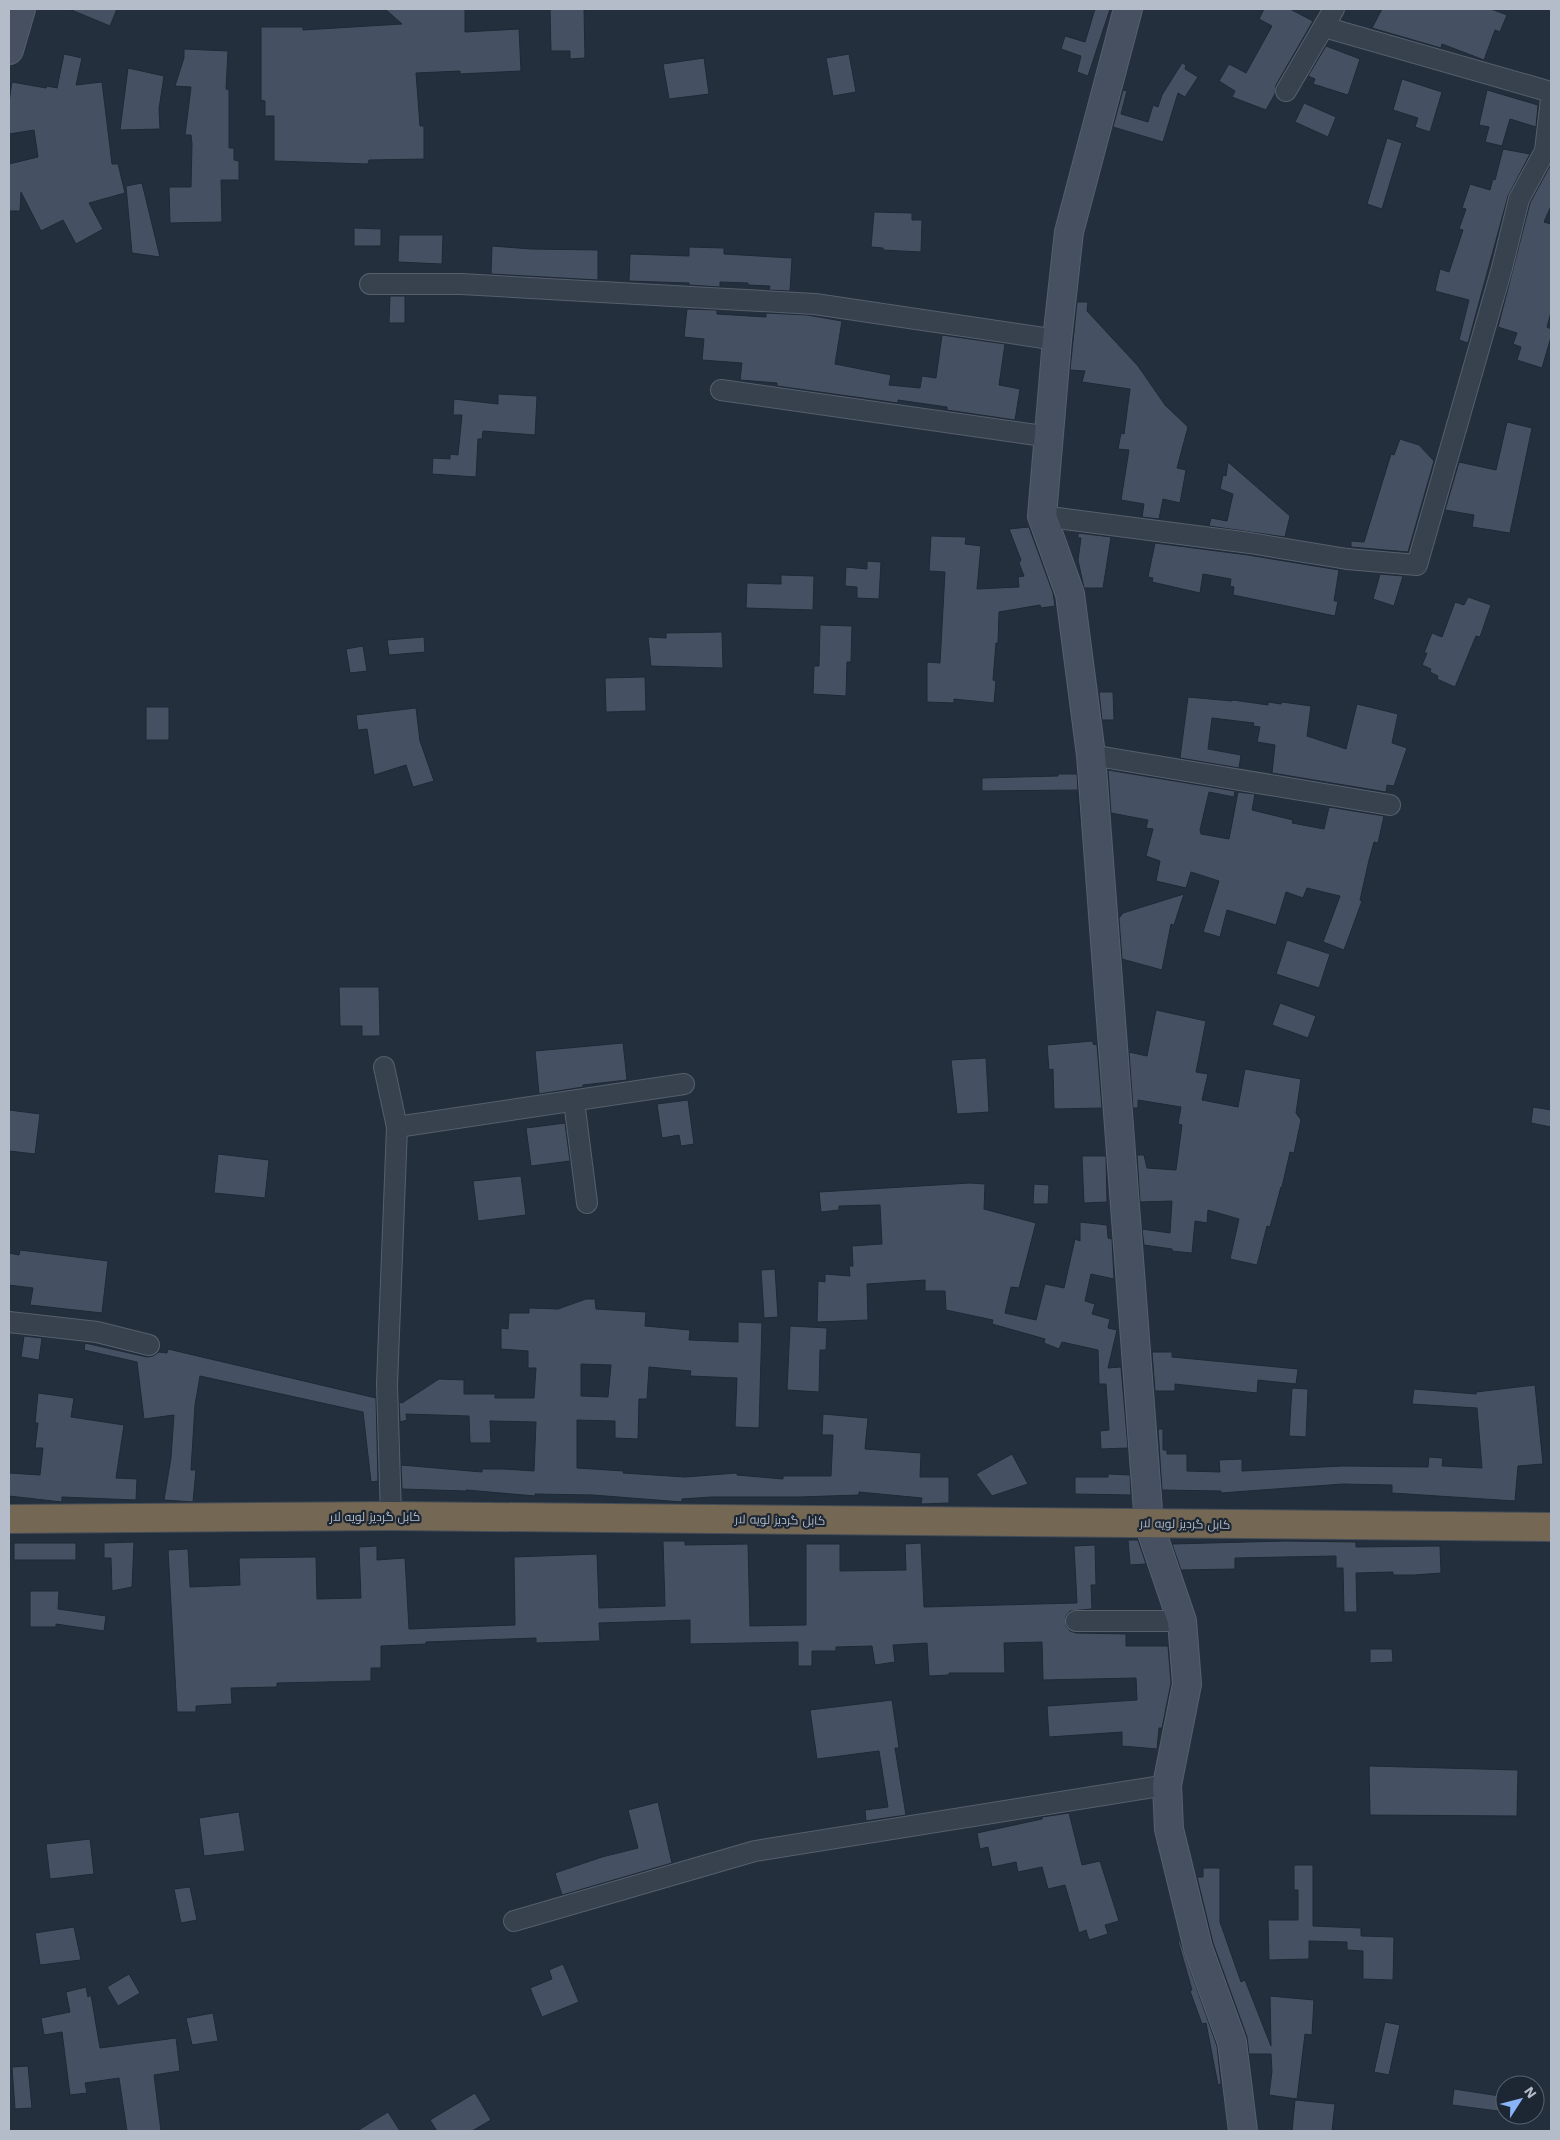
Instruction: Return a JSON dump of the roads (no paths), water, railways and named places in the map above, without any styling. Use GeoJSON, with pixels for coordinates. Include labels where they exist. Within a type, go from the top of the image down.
{"type":"FeatureCollection","features":[{"type":"Feature","properties":{"kind":"highway","name":"کابل گردیز لویه لار"},"geometry":{"type":"LineString","coordinates":[[9,1520],[391,1516],[1551,1528]]}},
{"type":"Feature","properties":{"kind":"street"},"geometry":{"type":"LineString","coordinates":[[1128,9],[1069,232],[1057,340],[1042,516],[1070,594],[1091,755],[1149,1524],[1182,1621],[1187,1684],[1167,1785],[1169,1829],[1198,1948],[1232,2042],[1243,2131]]}},
{"type":"Feature","properties":{"kind":"street"},"geometry":{"type":"LineString","coordinates":[[1286,91],[1334,9]]}},
{"type":"Feature","properties":{"kind":"street"},"geometry":{"type":"LineString","coordinates":[[1324,27],[1551,92]]}},
{"type":"Feature","properties":{"kind":"street"},"geometry":{"type":"LineString","coordinates":[[1042,516],[1250,543],[1347,559],[1417,565],[1499,278],[1519,199],[1548,151],[1551,99]]}},
{"type":"Feature","properties":{"kind":"street"},"geometry":{"type":"LineString","coordinates":[[370,284],[461,284],[815,304],[1057,340]]}},
{"type":"Feature","properties":{"kind":"street"},"geometry":{"type":"LineString","coordinates":[[722,390],[1050,437]]}},
{"type":"Feature","properties":{"kind":"street"},"geometry":{"type":"LineString","coordinates":[[1091,755],[1390,805]]}},
{"type":"Feature","properties":{"kind":"street"},"geometry":{"type":"LineString","coordinates":[[384,1067],[397,1127],[387,1384],[391,1516]]}},
{"type":"Feature","properties":{"kind":"street"},"geometry":{"type":"LineString","coordinates":[[397,1127],[684,1084]]}},
{"type":"Feature","properties":{"kind":"street"},"geometry":{"type":"LineString","coordinates":[[574,1101],[586,1203]]}},
{"type":"Feature","properties":{"kind":"street"},"geometry":{"type":"LineString","coordinates":[[9,1322],[97,1332],[149,1345]]}},
{"type":"Feature","properties":{"kind":"street"},"geometry":{"type":"LineString","coordinates":[[1076,1621],[1182,1621]]}},
{"type":"Feature","properties":{"kind":"street"},"geometry":{"type":"LineString","coordinates":[[514,1921],[755,1851],[1167,1785]]}}]}
